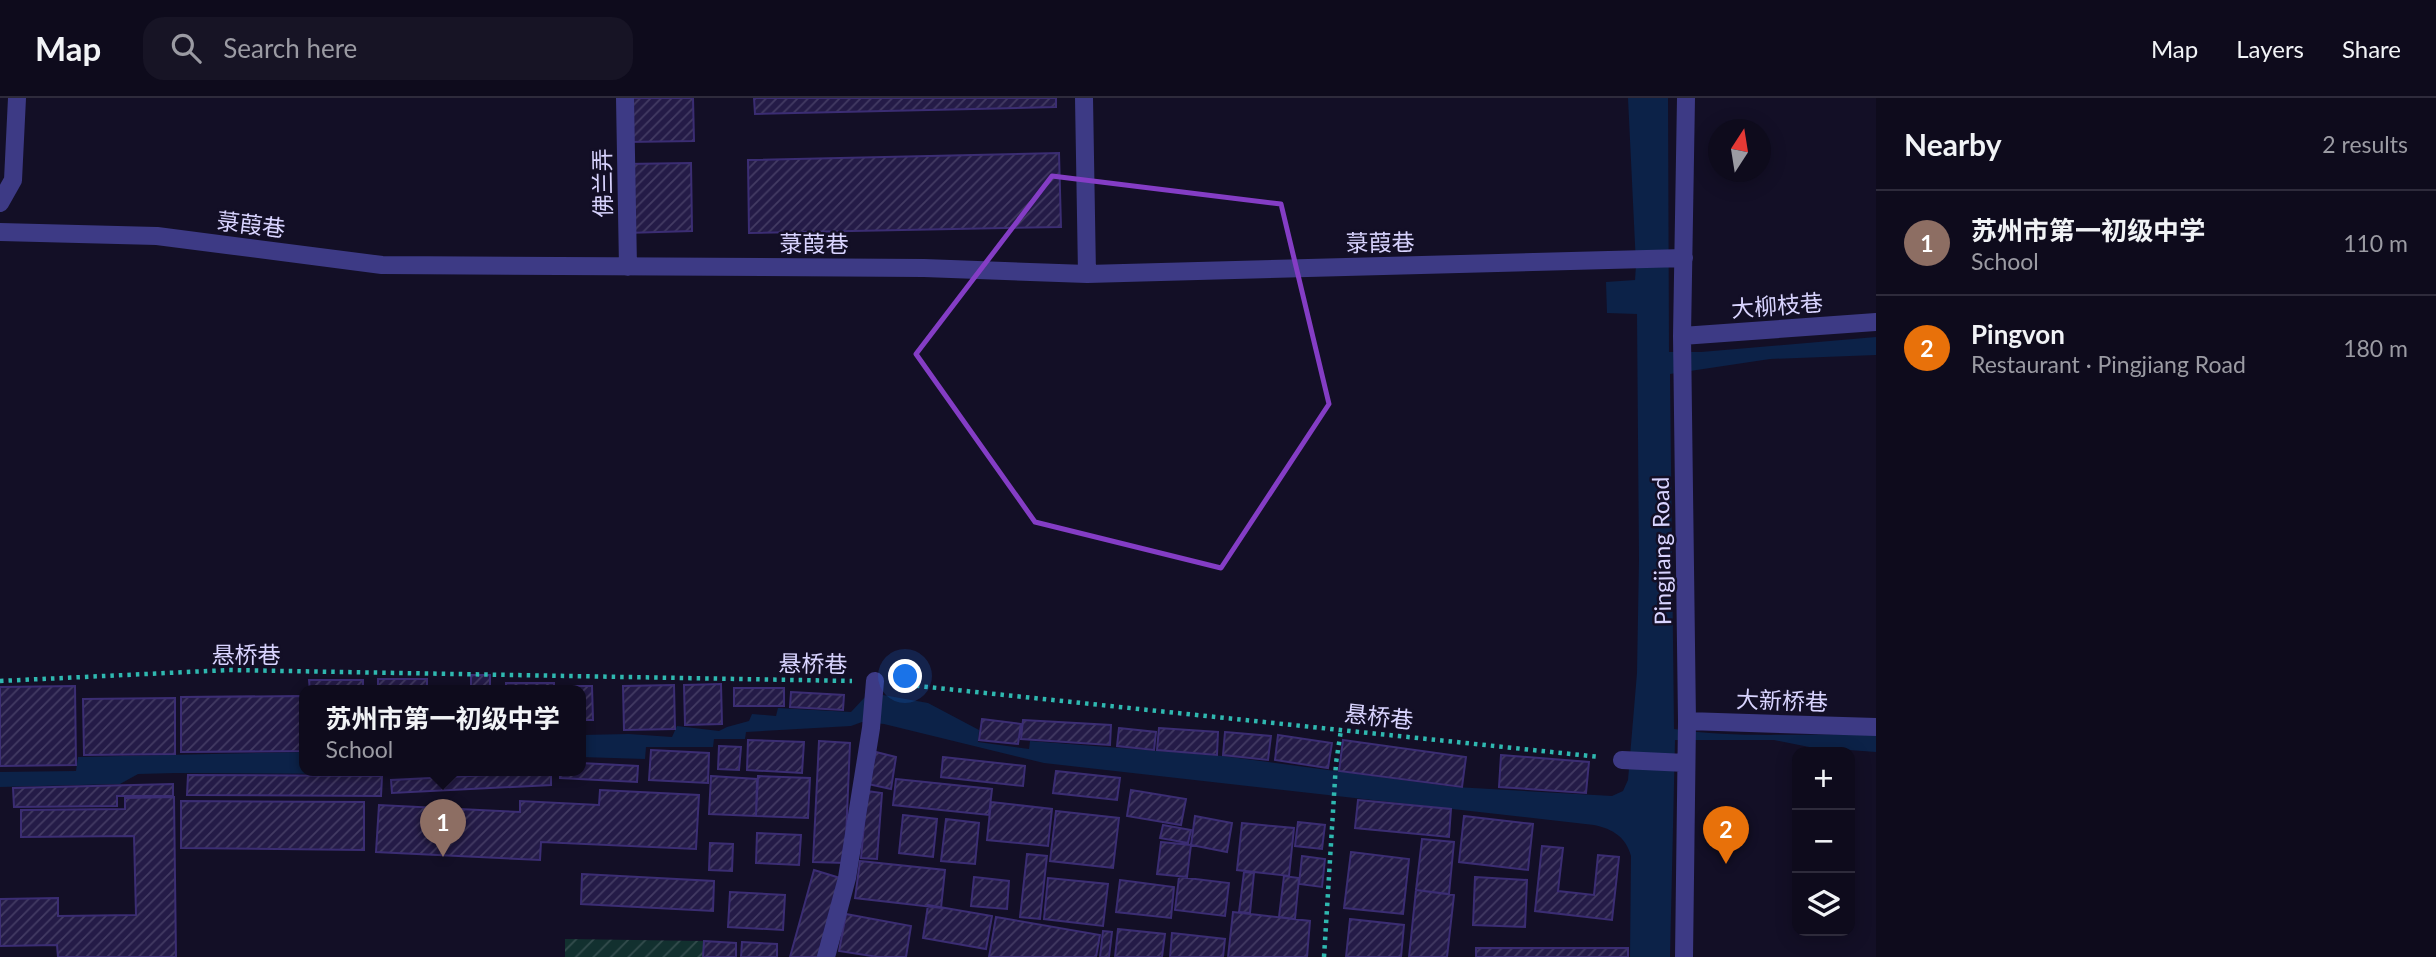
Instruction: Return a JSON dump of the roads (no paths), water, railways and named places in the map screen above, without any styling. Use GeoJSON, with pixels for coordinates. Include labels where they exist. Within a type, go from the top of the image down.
{"type":"FeatureCollection","features":[{"type":"Feature","properties":{"kind":"street"},"geometry":{"type":"LineString","coordinates":[[0,202],[13,180],[18,98]]}},
{"type":"Feature","properties":{"kind":"street","name":"佛兰弄"},"geometry":{"type":"LineString","coordinates":[[625,98],[628,267]]}},
{"type":"Feature","properties":{"kind":"street"},"geometry":{"type":"LineString","coordinates":[[1084,98],[1087,274]]}},
{"type":"Feature","properties":{"kind":"street"},"geometry":{"type":"LineString","coordinates":[[1682,343],[1679,258],[1686,98]]}},
{"type":"Feature","properties":{"kind":"street","name":"菉葭巷"},"geometry":{"type":"LineString","coordinates":[[0,232],[157,236],[382,265],[924,268],[1087,274],[1679,258]]}},
{"type":"Feature","properties":{"kind":"street","name":"大柳枝巷"},"geometry":{"type":"LineString","coordinates":[[1682,343],[1876,322]]}},
{"type":"Feature","properties":{"kind":"street","name":"Pingjiang Road"},"geometry":{"type":"LineString","coordinates":[[1682,343],[1687,731],[1682,762],[1684,957]]}},
{"type":"Feature","properties":{"kind":"street"},"geometry":{"type":"LineString","coordinates":[[826,957],[847,878],[871,728],[874,687]]}},
{"type":"Feature","properties":{"kind":"street","name":"大新桥巷"},"geometry":{"type":"LineString","coordinates":[[1687,731],[1876,727]]}},
{"type":"Feature","properties":{"kind":"street"},"geometry":{"type":"LineString","coordinates":[[1622,760],[1682,762]]}},
{"type":"Feature","properties":{"kind":"water"},"geometry":{"type":"Polygon","coordinates":[[[1628,98],[1668,98],[1669,352],[1701,352],[1876,337],[1876,355],[1770,359],[1670,374],[1674,729],[1749,735],[1876,734],[1876,752],[1855,750],[1855,747],[1809,747],[1774,740],[1675,740],[1670,957],[1630,957],[1631,856],[1618,835],[1594,825],[1044,763],[884,724],[862,722],[851,726],[746,732],[745,739],[714,739],[713,747],[646,747],[645,759],[586,757],[586,735],[672,737],[677,726],[719,731],[749,721],[752,714],[776,716],[778,708],[851,712],[866,696],[883,695],[928,703],[979,730],[978,742],[1029,749],[1030,741],[1223,756],[1455,787],[1612,796],[1623,791],[1628,780],[1637,673],[1637,314],[1607,313],[1606,282],[1635,280],[1628,98]]]}},
{"type":"Feature","properties":{"kind":"water"},"geometry":{"type":"Polygon","coordinates":[[[299,752],[299,774],[138,774],[120,784],[0,787],[0,772],[76,771],[78,757],[299,752]]]}},
{"type":"Feature","properties":{"kind":"place","name":"苏州市第一初级中学"},"geometry":{"type":"Point","coordinates":[443,857]}},
{"type":"Feature","properties":{"kind":"place","name":"Pingvon"},"geometry":{"type":"Point","coordinates":[1726,864]}}]}
